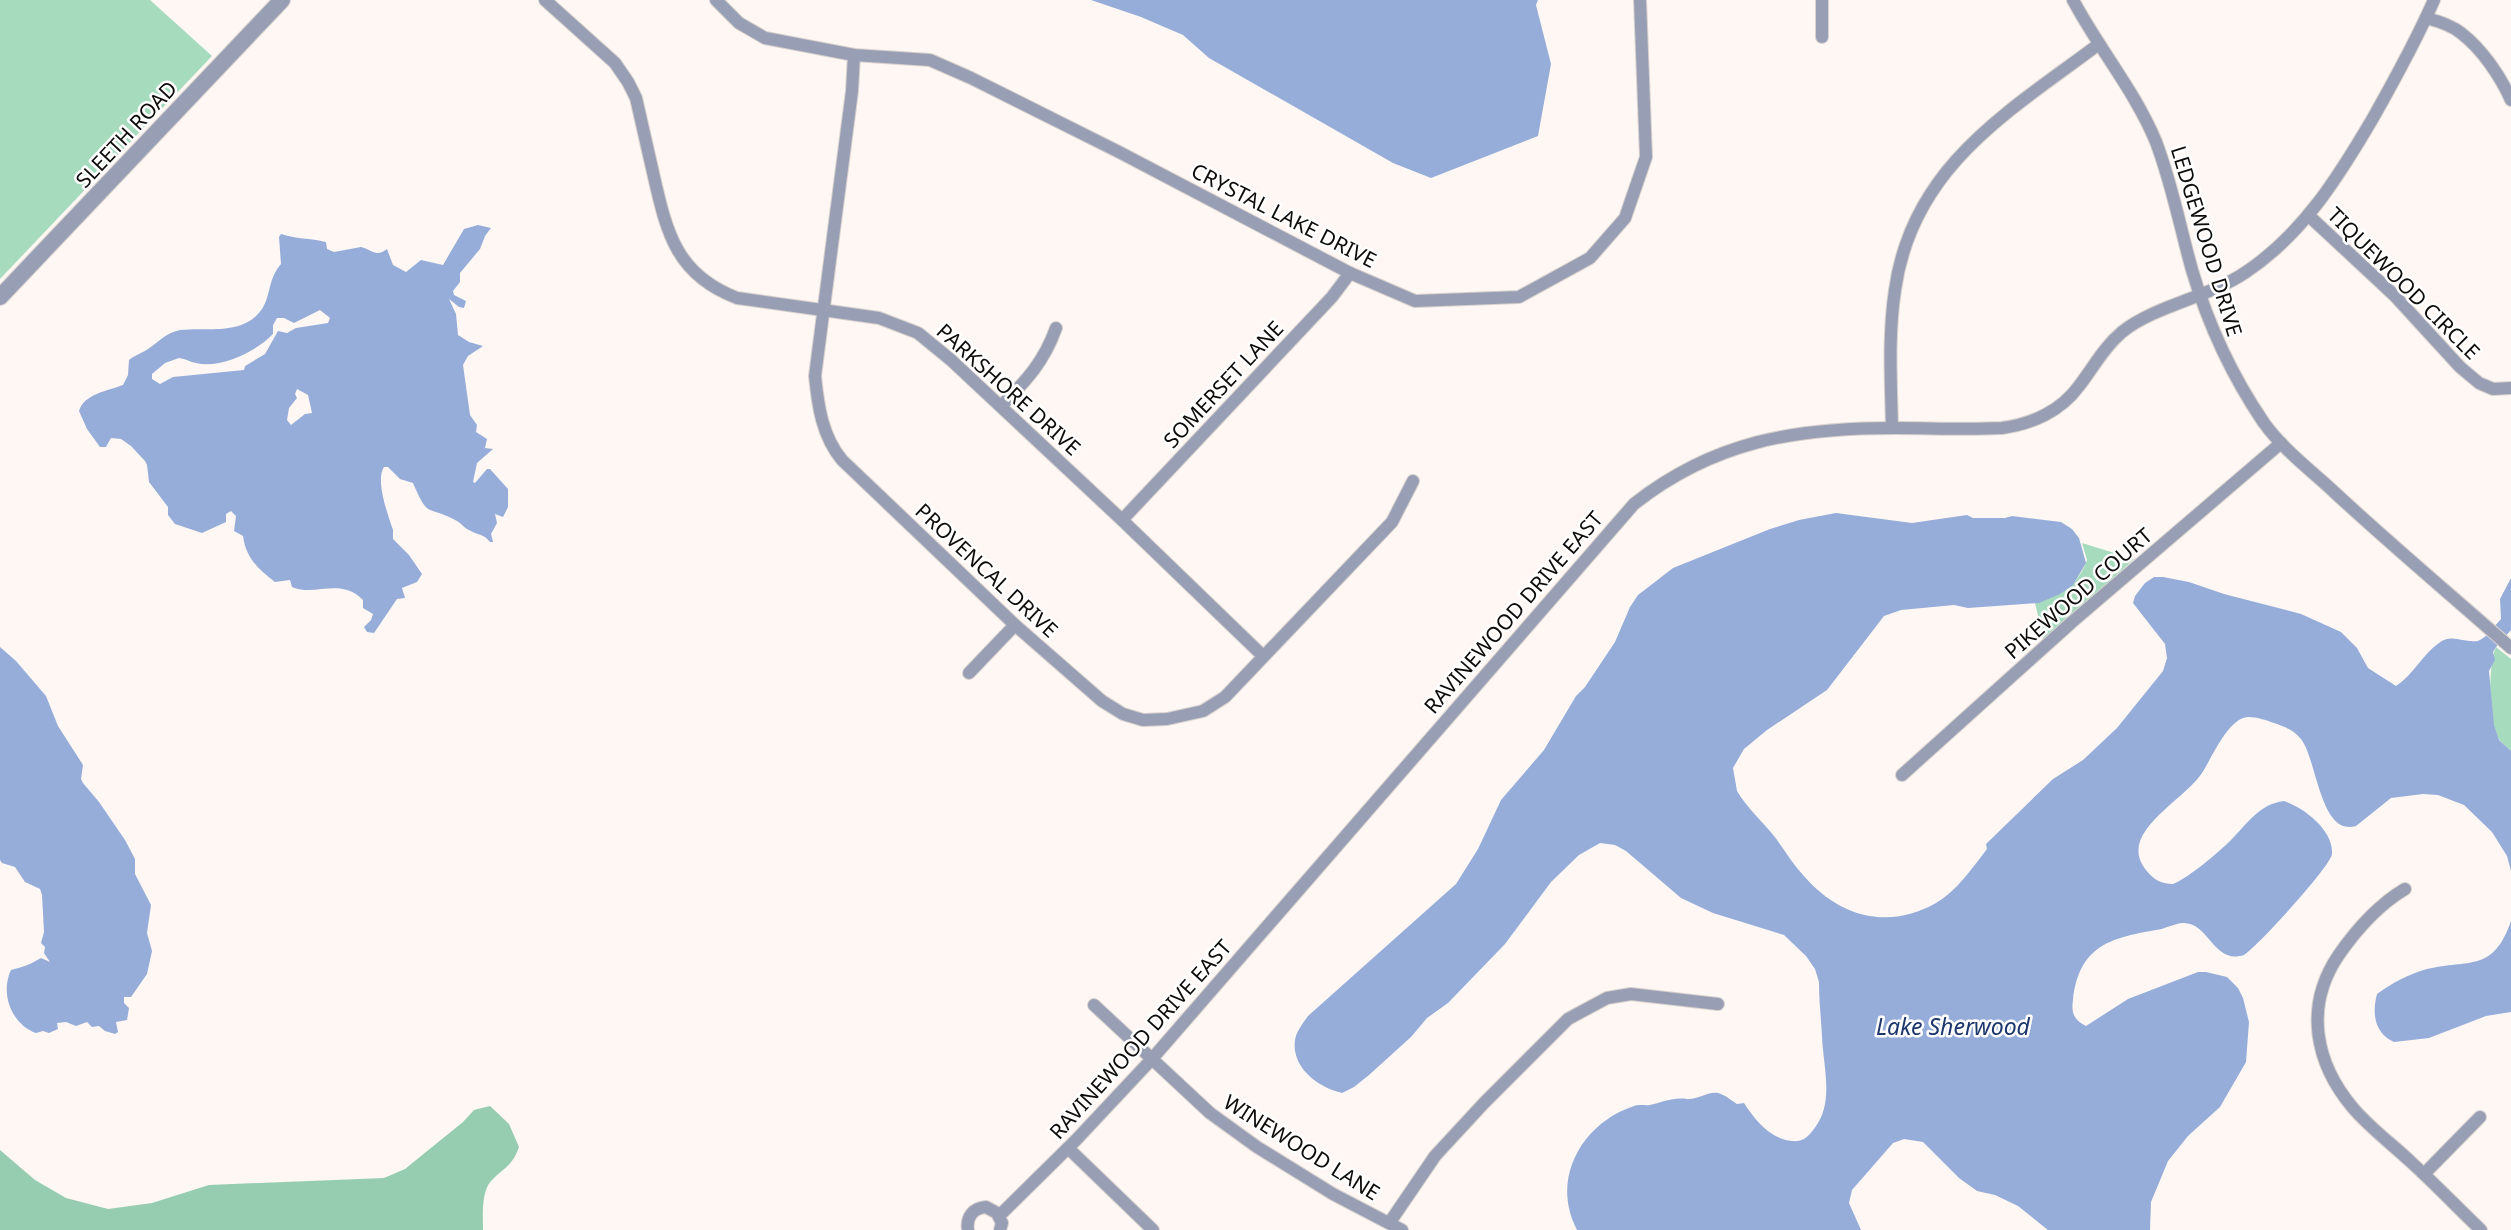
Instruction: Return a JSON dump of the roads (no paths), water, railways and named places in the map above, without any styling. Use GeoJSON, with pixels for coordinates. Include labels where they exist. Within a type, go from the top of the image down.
{"type":"FeatureCollection","features":[{"type":"Feature","properties":{"kind":"street","name":"SLEETH ROAD"},"geometry":{"type":"LineString","coordinates":[[0,297],[282,0]]}},
{"type":"Feature","properties":{"kind":"street","name":"PARKSHORE DRIVE"},"geometry":{"type":"LineString","coordinates":[[545,0],[615,63],[628,82],[636,98],[666,227],[682,257],[695,271],[716,290],[737,298],[879,318],[918,332],[1122,520],[1263,656]]}},
{"type":"Feature","properties":{"kind":"street","name":"CRYSTAL LAKE DRIVE"},"geometry":{"type":"LineString","coordinates":[[716,0],[739,23],[765,38],[854,55],[930,60],[1119,152],[1350,274],[1415,301],[1519,297],[1590,258],[1625,218],[1646,157],[1640,0]]}},
{"type":"Feature","properties":{"kind":"street"},"geometry":{"type":"LineString","coordinates":[[1822,0],[1822,37]]}},
{"type":"Feature","properties":{"kind":"street","name":"LEDGEWOOD DRIVE"},"geometry":{"type":"LineString","coordinates":[[2073,0],[2134,96],[2155,140],[2173,193],[2193,272],[2221,351],[2265,424],[2281,443],[2364,520],[2511,648]]}},
{"type":"Feature","properties":{"kind":"street","name":"RAVINEWOOD DRIVE EAST"},"geometry":{"type":"LineString","coordinates":[[999,1216],[1151,1060],[1634,504],[1659,484],[1720,452],[1773,438],[1833,430],[1995,429],[2035,420],[2066,401],[2105,349],[2130,327],[2237,278],[2288,237],[2332,185],[2352,154],[2411,52],[2434,0]]}},
{"type":"Feature","properties":{"kind":"street"},"geometry":{"type":"LineString","coordinates":[[2426,18],[2461,33],[2494,72],[2511,100]]}},
{"type":"Feature","properties":{"kind":"street"},"geometry":{"type":"LineString","coordinates":[[1892,428],[1892,326],[1895,290],[1901,259],[1920,211],[1942,177],[1971,142],[2099,44]]}},
{"type":"Feature","properties":{"kind":"street","name":"PROVENCAL DRIVE"},"geometry":{"type":"LineString","coordinates":[[854,55],[852,92],[815,376],[818,409],[832,449],[1015,625],[1101,701],[1123,715],[1143,720],[1167,719],[1203,711],[1225,696],[1392,522],[1413,481]]}},
{"type":"Feature","properties":{"kind":"street","name":"TIQUEWOOD CIRCLE"},"geometry":{"type":"LineString","coordinates":[[2308,215],[2394,295],[2460,368],[2479,383],[2493,389],[2511,388]]}},
{"type":"Feature","properties":{"kind":"street","name":"SOMERSET LANE"},"geometry":{"type":"LineString","coordinates":[[1122,520],[1332,297],[1350,274]]}},
{"type":"Feature","properties":{"kind":"street"},"geometry":{"type":"LineString","coordinates":[[1001,407],[1037,367],[1048,350],[1056,328]]}},
{"type":"Feature","properties":{"kind":"street","name":"PIKEWOOD COURT"},"geometry":{"type":"LineString","coordinates":[[1902,775],[2072,622],[2281,443]]}},
{"type":"Feature","properties":{"kind":"street"},"geometry":{"type":"LineString","coordinates":[[968,673],[1015,625]]}},
{"type":"Feature","properties":{"kind":"street"},"geometry":{"type":"LineString","coordinates":[[2405,889],[2379,908],[2344,948],[2325,976],[2316,1019],[2326,1065],[2348,1101],[2482,1230]]}},
{"type":"Feature","properties":{"kind":"street"},"geometry":{"type":"LineString","coordinates":[[1390,1222],[1435,1156],[1568,1018],[1606,998],[1631,994],[1718,1004]]}},
{"type":"Feature","properties":{"kind":"street","name":"WINEWOOD LANE"},"geometry":{"type":"LineString","coordinates":[[1094,1005],[1210,1113],[1257,1147],[1333,1194],[1402,1230]]}},
{"type":"Feature","properties":{"kind":"street"},"geometry":{"type":"LineString","coordinates":[[2424,1174],[2480,1117]]}},
{"type":"Feature","properties":{"kind":"street"},"geometry":{"type":"LineString","coordinates":[[1068,1148],[1153,1230]]}},
{"type":"Feature","properties":{"kind":"street"},"geometry":{"type":"LineString","coordinates":[[968,1230],[969,1216],[982,1207],[992,1208],[999,1216],[1002,1223],[1000,1230]]}},
{"type":"Feature","properties":{"kind":"water"},"geometry":{"type":"Polygon","coordinates":[[[1091,0],[1538,0],[1536,5],[1551,64],[1538,136],[1431,178],[1393,163],[1209,58],[1183,35],[1091,0]]]}},
{"type":"Feature","properties":{"kind":"water"},"geometry":{"type":"Polygon","coordinates":[[[478,225],[491,228],[480,249],[460,273],[460,282],[453,291],[454,295],[466,301],[464,308],[449,299],[456,314],[458,335],[483,346],[468,356],[463,365],[470,415],[477,425],[476,432],[487,439],[485,448],[493,449],[477,463],[473,482],[490,469],[508,489],[508,507],[503,517],[495,514],[497,523],[491,534],[493,542],[490,542],[457,521],[429,510],[413,483],[400,479],[388,467],[384,467],[382,489],[393,539],[409,555],[422,574],[417,582],[402,588],[405,598],[397,599],[374,633],[367,632],[364,627],[373,614],[363,608],[363,600],[354,593],[337,588],[310,590],[292,587],[290,580],[275,582],[263,572],[250,557],[243,536],[234,531],[236,516],[231,511],[226,514],[226,522],[202,533],[175,524],[168,515],[168,507],[149,482],[145,461],[121,439],[111,438],[106,447],[100,447],[87,429],[79,411],[82,405],[97,394],[123,385],[131,358],[175,331],[230,328],[257,315],[265,304],[273,277],[281,264],[281,234],[326,242],[327,249],[334,252],[361,247],[377,253],[387,249],[393,265],[406,272],[421,260],[443,265],[464,229],[478,225]],[[320,310],[294,323],[277,318],[273,325],[273,334],[258,347],[238,357],[206,364],[179,358],[165,363],[152,374],[152,379],[160,384],[173,377],[244,370],[245,366],[265,354],[278,331],[287,333],[296,328],[328,323],[330,318],[320,310]],[[297,389],[297,398],[289,408],[287,420],[291,425],[305,414],[312,413],[308,395],[297,389]]]}},
{"type":"Feature","properties":{"kind":"water","name":"Lake Sherwood"},"geometry":{"type":"Polygon","coordinates":[[[1836,513],[1912,523],[1967,515],[1973,518],[2012,516],[2061,522],[2079,538],[2086,563],[2073,585],[2039,603],[1968,608],[1954,605],[1901,610],[1884,616],[1827,690],[1767,730],[1744,749],[1733,768],[1737,791],[1741,797],[1817,889],[1848,909],[1864,915],[1882,917],[1918,912],[1951,892],[1987,849],[1986,844],[2053,779],[2083,760],[2117,728],[2163,671],[2167,658],[2165,644],[2133,603],[2145,583],[2154,577],[2189,582],[2301,614],[2341,632],[2357,648],[2368,668],[2396,686],[2444,640],[2453,638],[2477,641],[2487,635],[2501,619],[2500,599],[2511,578],[2511,630],[2493,652],[2495,660],[2489,671],[2494,725],[2499,740],[2511,751],[2511,871],[2507,856],[2492,832],[2464,805],[2438,795],[2391,798],[2356,826],[2344,826],[2334,820],[2327,809],[2301,739],[2286,727],[2251,717],[2241,719],[2227,731],[2193,784],[2146,830],[2140,843],[2139,856],[2151,876],[2169,884],[2179,881],[2203,865],[2260,810],[2284,801],[2300,808],[2323,828],[2328,836],[2332,854],[2320,874],[2263,938],[2244,955],[2225,954],[2199,929],[2182,923],[2111,941],[2090,956],[2082,967],[2076,982],[2072,1009],[2076,1019],[2086,1026],[2128,999],[2198,972],[2227,977],[2243,998],[2249,1022],[2246,1062],[2220,1107],[2188,1136],[2168,1161],[2151,1202],[2150,1230],[2048,1230],[2018,1206],[1995,1195],[1977,1191],[1959,1178],[1923,1142],[1904,1139],[1893,1143],[1852,1190],[1849,1203],[1861,1230],[1577,1230],[1567,1192],[1569,1173],[1586,1139],[1599,1125],[1616,1114],[1636,1105],[1719,1093],[1737,1104],[1744,1103],[1770,1133],[1799,1141],[1810,1134],[1820,1119],[1826,1096],[1819,982],[1815,969],[1806,956],[1784,935],[1713,913],[1681,898],[1626,851],[1615,845],[1600,843],[1579,855],[1551,882],[1505,944],[1448,1003],[1427,1018],[1411,1037],[1354,1087],[1342,1093],[1324,1087],[1308,1075],[1297,1059],[1296,1037],[1308,1016],[1456,884],[1478,849],[1501,800],[1544,750],[1576,696],[1615,642],[1638,595],[1673,568],[1770,529],[1836,513]]]}},
{"type":"Feature","properties":{"kind":"water"},"geometry":{"type":"Polygon","coordinates":[[[0,647],[46,696],[58,726],[83,765],[83,783],[125,840],[135,859],[135,874],[151,905],[147,933],[152,951],[147,974],[131,997],[124,997],[124,1003],[129,1008],[127,1020],[116,1022],[118,1032],[115,1034],[99,1026],[92,1027],[87,1022],[76,1026],[66,1022],[57,1023],[58,1029],[49,1033],[36,1033],[20,1023],[7,998],[11,970],[41,958],[50,962],[41,943],[44,932],[40,889],[25,882],[15,867],[0,860],[0,647]]]}},
{"type":"Feature","properties":{"kind":"water"},"geometry":{"type":"Polygon","coordinates":[[[2511,921],[2511,1012],[2486,1016],[2429,1038],[2394,1042],[2382,1033],[2375,1015],[2377,994],[2420,971],[2478,961],[2488,956],[2504,938],[2511,921]]]}}]}
